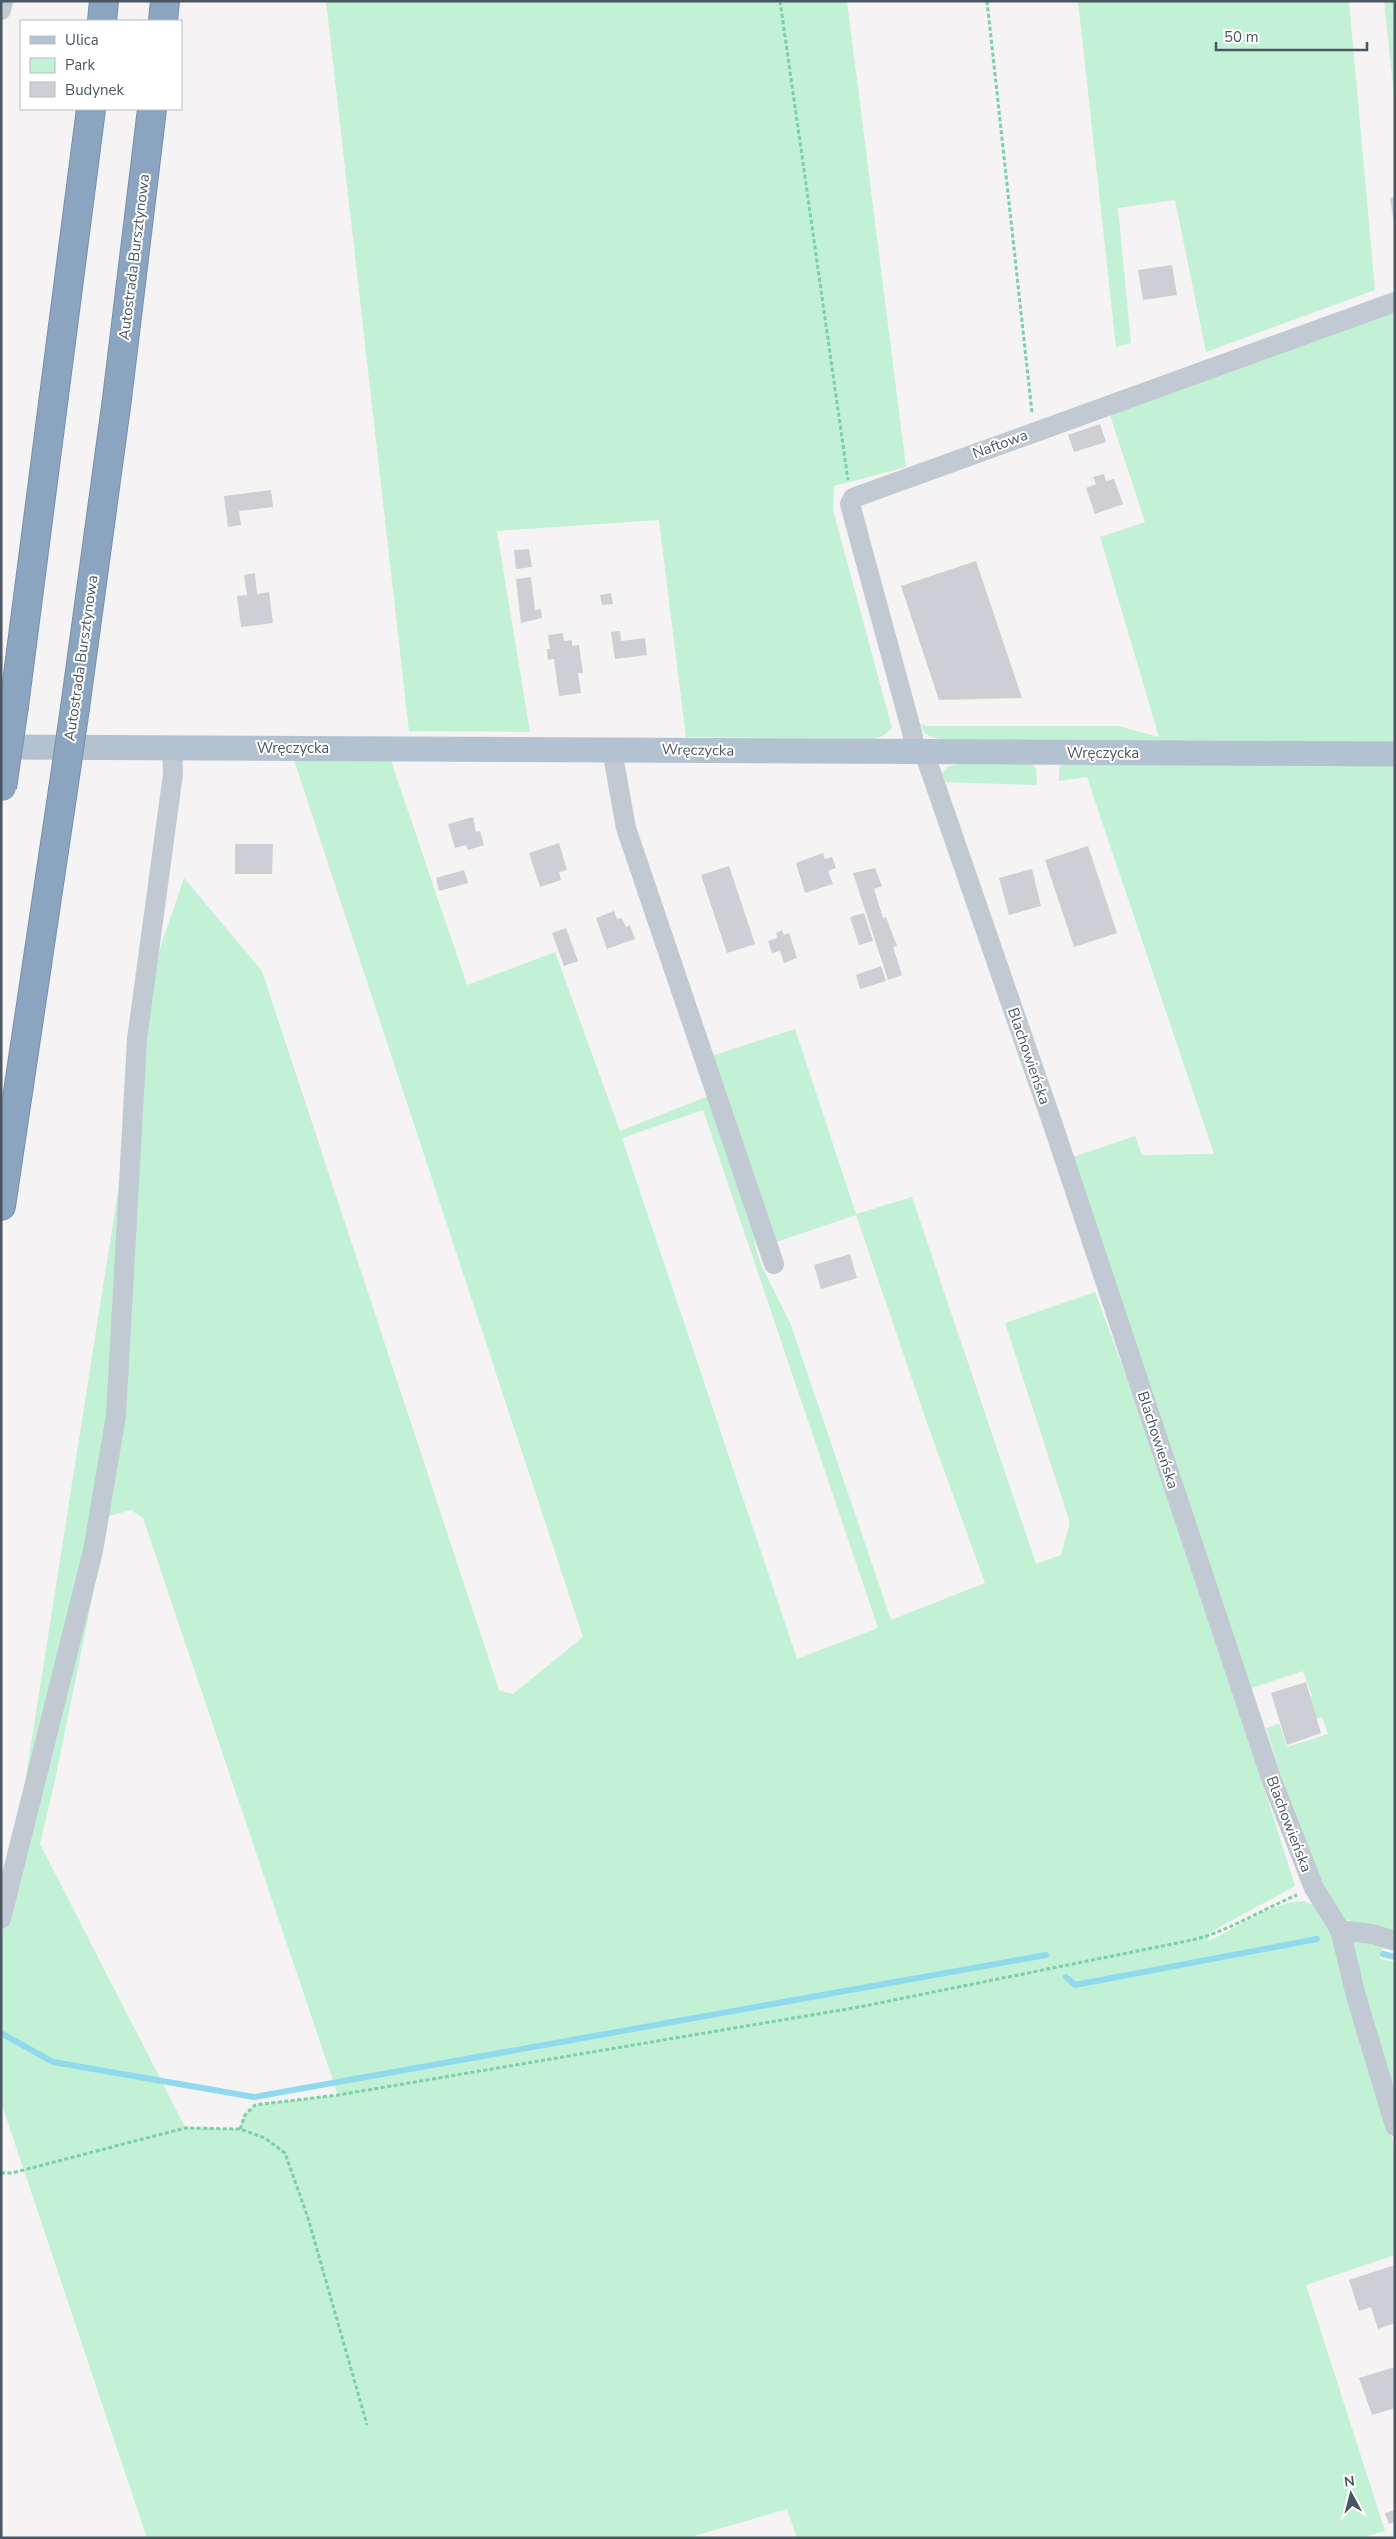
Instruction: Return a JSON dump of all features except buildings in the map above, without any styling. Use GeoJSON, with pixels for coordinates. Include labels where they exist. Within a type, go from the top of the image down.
{"type":"FeatureCollection","features":[{"type":"Feature","properties":{"kind":"highway"},"geometry":{"type":"LineString","coordinates":[[102,20],[104,1]]}},
{"type":"Feature","properties":{"kind":"highway"},"geometry":{"type":"LineString","coordinates":[[163,20],[165,1]]}},
{"type":"Feature","properties":{"kind":"highway"},"geometry":{"type":"LineString","coordinates":[[2,791],[91,110]]}},
{"type":"Feature","properties":{"kind":"highway","name":"Autostrada Bursztynowa"},"geometry":{"type":"LineString","coordinates":[[1,1206],[75,708],[117,399],[152,110]]}},
{"type":"Feature","properties":{"kind":"main road","name":"Wręczycka"},"geometry":{"type":"LineString","coordinates":[[1,747],[1395,754]]}},
{"type":"Feature","properties":{"kind":"street"},"geometry":{"type":"LineString","coordinates":[[1,10],[3,1]]}},
{"type":"Feature","properties":{"kind":"street","name":"Naftowa"},"geometry":{"type":"LineString","coordinates":[[855,496],[1395,302]]}},
{"type":"Feature","properties":{"kind":"street"},"geometry":{"type":"LineString","coordinates":[[855,496],[850,504],[918,752]]}},
{"type":"Feature","properties":{"kind":"street"},"geometry":{"type":"LineString","coordinates":[[1,1919],[93,1550],[116,1416],[137,1039],[173,774],[172,748]]}},
{"type":"Feature","properties":{"kind":"street"},"geometry":{"type":"LineString","coordinates":[[612,750],[626,828],[774,1264]]}},
{"type":"Feature","properties":{"kind":"street","name":"Blachowieńska"},"geometry":{"type":"LineString","coordinates":[[918,752],[1052,1122],[1271,1778],[1314,1888],[1340,1930],[1358,2004],[1395,2126]]}},
{"type":"Feature","properties":{"kind":"street"},"geometry":{"type":"LineString","coordinates":[[1340,1930],[1372,1934],[1395,1941]]}},
{"type":"Feature","properties":{"kind":"path"},"geometry":{"type":"LineString","coordinates":[[780,1],[849,485],[855,496]]}},
{"type":"Feature","properties":{"kind":"path"},"geometry":{"type":"LineString","coordinates":[[987,1],[1032,420],[1036,431]]}},
{"type":"Feature","properties":{"kind":"path"},"geometry":{"type":"LineString","coordinates":[[240,2129],[245,2115],[255,2105],[338,2095],[858,2007],[1205,1937],[1314,1888]]}},
{"type":"Feature","properties":{"kind":"path"},"geometry":{"type":"LineString","coordinates":[[1,2173],[12,2172],[185,2128],[240,2129],[265,2138],[285,2153],[308,2218],[367,2425]]}},
{"type":"Feature","properties":{"kind":"green space"},"geometry":{"type":"Polygon","coordinates":[[[326,1],[847,1],[906,467],[834,486],[833,510],[892,728],[883,736],[872,739],[686,737],[659,520],[497,531],[530,732],[409,731],[326,1]]]}},
{"type":"Feature","properties":{"kind":"green space"},"geometry":{"type":"Polygon","coordinates":[[[1078,1],[1349,1],[1375,290],[1206,352],[1175,200],[1118,208],[1131,343],[1116,347],[1078,1]]]}},
{"type":"Feature","properties":{"kind":"green space"},"geometry":{"type":"Polygon","coordinates":[[[1384,1],[1395,1],[1395,105],[1384,1]]]}},
{"type":"Feature","properties":{"kind":"green space"},"geometry":{"type":"Polygon","coordinates":[[[1395,308],[1395,744],[952,740],[932,737],[924,733],[922,724],[926,726],[1118,726],[1159,737],[1100,537],[1145,522],[1109,412],[1395,308]]]}},
{"type":"Feature","properties":{"kind":"green space"},"geometry":{"type":"Polygon","coordinates":[[[290,748],[387,749],[467,985],[555,952],[620,1131],[711,1095],[751,1217],[756,1249],[762,1267],[791,1325],[891,1620],[985,1583],[927,1423],[856,1215],[773,1243],[708,1057],[795,1029],[856,1214],[912,1197],[1036,1564],[1061,1555],[1070,1523],[1005,1323],[1095,1292],[1182,1527],[1295,1886],[1207,1934],[1209,1941],[1265,1911],[1287,1903],[1304,1901],[1319,1908],[1337,1944],[1353,2012],[1395,2148],[1395,2255],[1306,2285],[1385,2531],[1360,2538],[797,2538],[787,2509],[687,2538],[147,2538],[1,2102],[1,1935],[153,969],[184,878],[262,971],[499,1690],[513,1694],[583,1637],[290,748]],[[703,1110],[622,1138],[797,1659],[878,1628],[703,1110]],[[131,1510],[109,1516],[55,1780],[40,1844],[185,2127],[239,2129],[245,2115],[255,2105],[338,2095],[143,1518],[131,1510]]]}},
{"type":"Feature","properties":{"kind":"green space"},"geometry":{"type":"Polygon","coordinates":[[[969,763],[1029,763],[1036,768],[1037,785],[945,782],[942,774],[948,766],[969,763]]]}},
{"type":"Feature","properties":{"kind":"green space"},"geometry":{"type":"Polygon","coordinates":[[[1063,763],[1395,764],[1395,1932],[1343,1919],[1307,1857],[1266,1728],[1279,1724],[1287,1747],[1328,1734],[1322,1717],[1316,1719],[1309,1697],[1312,1696],[1303,1671],[1248,1689],[1073,1157],[1135,1136],[1142,1155],[1214,1154],[1087,777],[1059,781],[1059,768],[1063,763]]]}},
{"type":"Feature","properties":{"kind":"green space"},"geometry":{"type":"Polygon","coordinates":[[[1349,1941],[1383,1946],[1380,1959],[1395,1962],[1395,2105],[1349,1941]]]}},
{"type":"Feature","properties":{"kind":"waterway"},"geometry":{"type":"LineString","coordinates":[[1066,1977],[1075,1985],[1317,1939]]}},
{"type":"Feature","properties":{"kind":"waterway"},"geometry":{"type":"LineString","coordinates":[[1383,1954],[1395,1957]]}},
{"type":"Feature","properties":{"kind":"waterway"},"geometry":{"type":"LineString","coordinates":[[1,2033],[53,2062],[254,2097],[1046,1955]]}}]}
